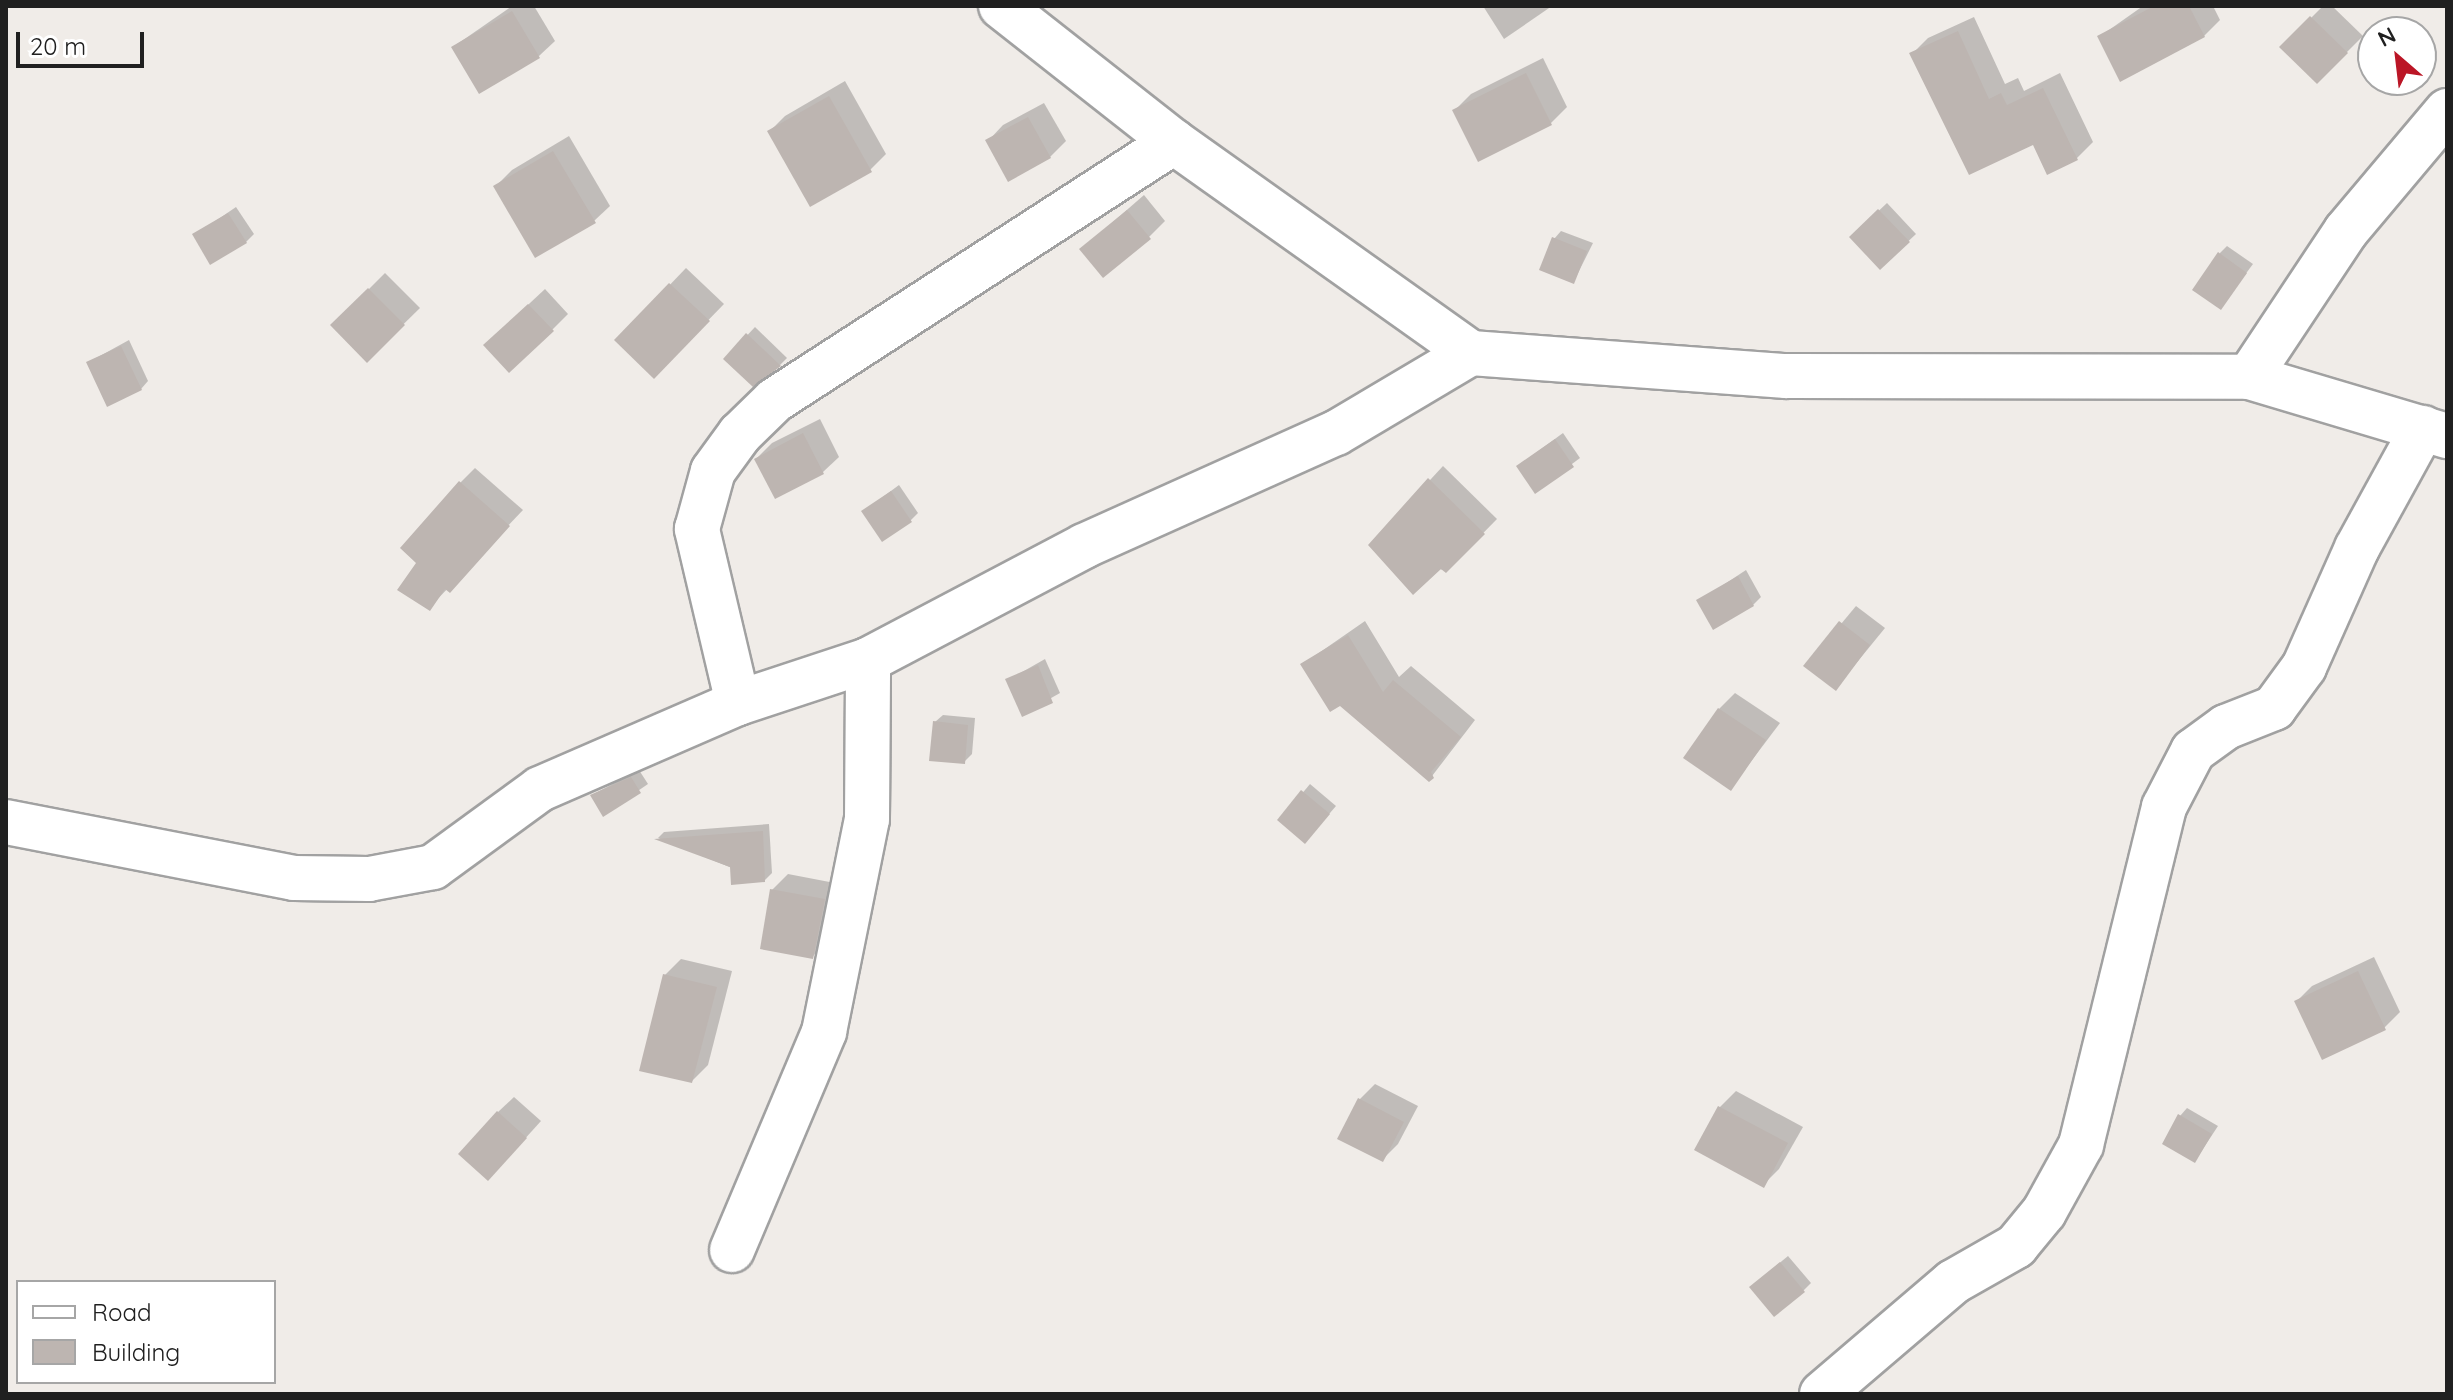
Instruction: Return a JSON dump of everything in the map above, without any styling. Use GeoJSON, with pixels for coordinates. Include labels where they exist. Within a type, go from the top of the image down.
{"type":"FeatureCollection","features":[{"type":"Feature","properties":{"kind":"street"},"geometry":{"type":"LineString","coordinates":[[1001,6],[1174,142],[1471,353],[1786,376],[2249,377],[2435,432],[2357,548],[2304,667],[2274,708],[2226,727],[2193,751],[2164,807],[2081,1145],[2044,1212],[2016,1246],[1953,1282],[1822,1394]]}},
{"type":"Feature","properties":{"kind":"street"},"geometry":{"type":"LineString","coordinates":[[2249,377],[2346,231],[2447,111]]}},
{"type":"Feature","properties":{"kind":"street"},"geometry":{"type":"LineString","coordinates":[[738,703],[697,529],[713,471],[740,434],[775,400],[1174,142]]}},
{"type":"Feature","properties":{"kind":"street"},"geometry":{"type":"LineString","coordinates":[[6,822],[294,878],[369,879],[433,867],[540,789],[738,703],[868,660],[1084,546],[1336,433],[1471,353]]}},
{"type":"Feature","properties":{"kind":"street"},"geometry":{"type":"LineString","coordinates":[[732,1250],[824,1032],[867,819],[868,660]]}},
{"type":"Feature","properties":{"kind":"building"},"geometry":{"type":"Polygon","coordinates":[[[2154,6],[2189,6],[2205,37],[2120,82],[2097,36],[2154,6]]]}},
{"type":"Feature","properties":{"kind":"building"},"geometry":{"type":"Polygon","coordinates":[[[512,11],[540,58],[479,94],[451,47],[512,11]]]}},
{"type":"Feature","properties":{"kind":"building"},"geometry":{"type":"Polygon","coordinates":[[[2310,16],[2348,53],[2317,84],[2279,47],[2310,16]]]}},
{"type":"Feature","properties":{"kind":"building"},"geometry":{"type":"Polygon","coordinates":[[[1958,31],[1989,99],[2001,93],[2007,105],[2043,88],[2078,160],[2047,175],[2033,145],[1969,175],[1909,53],[1958,31]]]}},
{"type":"Feature","properties":{"kind":"building"},"geometry":{"type":"Polygon","coordinates":[[[1526,73],[1552,125],[1478,162],[1452,110],[1526,73]]]}},
{"type":"Feature","properties":{"kind":"building"},"geometry":{"type":"Polygon","coordinates":[[[829,96],[872,172],[810,207],[767,131],[829,96]]]}},
{"type":"Feature","properties":{"kind":"building"},"geometry":{"type":"Polygon","coordinates":[[[1028,117],[1051,158],[1008,182],[985,140],[1028,117]]]}},
{"type":"Feature","properties":{"kind":"building"},"geometry":{"type":"Polygon","coordinates":[[[553,151],[596,223],[535,258],[493,186],[553,151]]]}},
{"type":"Feature","properties":{"kind":"building"},"geometry":{"type":"Polygon","coordinates":[[[1878,209],[1910,242],[1880,270],[1849,237],[1878,209]]]}},
{"type":"Feature","properties":{"kind":"building"},"geometry":{"type":"Polygon","coordinates":[[[1127,210],[1151,239],[1103,278],[1079,249],[1127,210]]]}},
{"type":"Feature","properties":{"kind":"building"},"geometry":{"type":"Polygon","coordinates":[[[228,213],[247,243],[210,265],[192,234],[228,213]]]}},
{"type":"Feature","properties":{"kind":"building"},"geometry":{"type":"Polygon","coordinates":[[[1552,237],[1587,251],[1574,284],[1539,270],[1552,237]]]}},
{"type":"Feature","properties":{"kind":"building"},"geometry":{"type":"Polygon","coordinates":[[[2218,252],[2247,273],[2221,310],[2192,290],[2218,252]]]}},
{"type":"Feature","properties":{"kind":"building"},"geometry":{"type":"Polygon","coordinates":[[[669,283],[710,321],[654,379],[614,340],[669,283]]]}},
{"type":"Feature","properties":{"kind":"building"},"geometry":{"type":"Polygon","coordinates":[[[368,288],[405,325],[367,363],[330,325],[368,288]]]}},
{"type":"Feature","properties":{"kind":"building"},"geometry":{"type":"Polygon","coordinates":[[[528,304],[554,331],[509,373],[483,345],[528,304]]]}},
{"type":"Feature","properties":{"kind":"building"},"geometry":{"type":"Polygon","coordinates":[[[746,333],[781,366],[753,387],[723,359],[746,333]]]}},
{"type":"Feature","properties":{"kind":"building"},"geometry":{"type":"Polygon","coordinates":[[[121,346],[142,390],[107,407],[86,362],[121,346]]]}},
{"type":"Feature","properties":{"kind":"building"},"geometry":{"type":"Polygon","coordinates":[[[803,433],[824,474],[775,499],[754,459],[803,433]]]}},
{"type":"Feature","properties":{"kind":"building"},"geometry":{"type":"Polygon","coordinates":[[[1555,439],[1574,467],[1535,494],[1516,466],[1555,439]]]}},
{"type":"Feature","properties":{"kind":"building"},"geometry":{"type":"Polygon","coordinates":[[[1428,478],[1485,534],[1446,573],[1441,569],[1413,595],[1368,545],[1428,478]]]}},
{"type":"Feature","properties":{"kind":"building"},"geometry":{"type":"Polygon","coordinates":[[[459,481],[510,526],[450,593],[445,589],[430,611],[397,590],[416,563],[400,548],[459,481]]]}},
{"type":"Feature","properties":{"kind":"building"},"geometry":{"type":"Polygon","coordinates":[[[891,491],[912,522],[882,542],[861,511],[891,491]]]}},
{"type":"Feature","properties":{"kind":"building"},"geometry":{"type":"Polygon","coordinates":[[[1738,576],[1754,606],[1713,630],[1696,600],[1738,576]]]}},
{"type":"Feature","properties":{"kind":"building"},"geometry":{"type":"Polygon","coordinates":[[[1839,621],[1870,645],[1836,691],[1803,666],[1839,621]]]}},
{"type":"Feature","properties":{"kind":"building"},"geometry":{"type":"Polygon","coordinates":[[[1348,635],[1383,692],[1393,680],[1461,737],[1431,772],[1434,778],[1429,782],[1340,706],[1330,712],[1300,664],[1348,635]]]}},
{"type":"Feature","properties":{"kind":"building"},"geometry":{"type":"Polygon","coordinates":[[[1038,665],[1053,703],[1022,717],[1005,679],[1038,665]]]}},
{"type":"Feature","properties":{"kind":"building"},"geometry":{"type":"Polygon","coordinates":[[[1718,708],[1766,740],[1731,791],[1683,758],[1718,708]]]}},
{"type":"Feature","properties":{"kind":"building"},"geometry":{"type":"Polygon","coordinates":[[[933,721],[968,725],[965,764],[929,761],[933,721]]]}},
{"type":"Feature","properties":{"kind":"building"},"geometry":{"type":"Polygon","coordinates":[[[631,777],[641,793],[603,817],[590,795],[631,777]]]}},
{"type":"Feature","properties":{"kind":"building"},"geometry":{"type":"Polygon","coordinates":[[[1301,790],[1330,814],[1305,844],[1277,820],[1301,790]]]}},
{"type":"Feature","properties":{"kind":"building"},"geometry":{"type":"Polygon","coordinates":[[[763,831],[765,882],[731,885],[730,867],[654,839],[763,831]]]}},
{"type":"Feature","properties":{"kind":"building"},"geometry":{"type":"Polygon","coordinates":[[[770,889],[825,899],[813,959],[760,949],[770,889]]]}},
{"type":"Feature","properties":{"kind":"building"},"geometry":{"type":"Polygon","coordinates":[[[2358,971],[2386,1030],[2322,1060],[2294,1001],[2358,971]]]}},
{"type":"Feature","properties":{"kind":"building"},"geometry":{"type":"Polygon","coordinates":[[[663,974],[717,987],[692,1083],[639,1071],[663,974]]]}},
{"type":"Feature","properties":{"kind":"building"},"geometry":{"type":"Polygon","coordinates":[[[1358,1098],[1404,1122],[1383,1162],[1337,1139],[1358,1098]]]}},
{"type":"Feature","properties":{"kind":"building"},"geometry":{"type":"Polygon","coordinates":[[[1718,1106],[1788,1143],[1764,1188],[1694,1150],[1718,1106]]]}},
{"type":"Feature","properties":{"kind":"building"},"geometry":{"type":"Polygon","coordinates":[[[497,1111],[527,1138],[488,1181],[458,1154],[497,1111]]]}},
{"type":"Feature","properties":{"kind":"building"},"geometry":{"type":"Polygon","coordinates":[[[2178,1114],[2212,1134],[2195,1163],[2162,1144],[2178,1114]]]}},
{"type":"Feature","properties":{"kind":"building"},"geometry":{"type":"Polygon","coordinates":[[[1780,1262],[1805,1292],[1774,1317],[1749,1287],[1780,1262]]]}}]}
